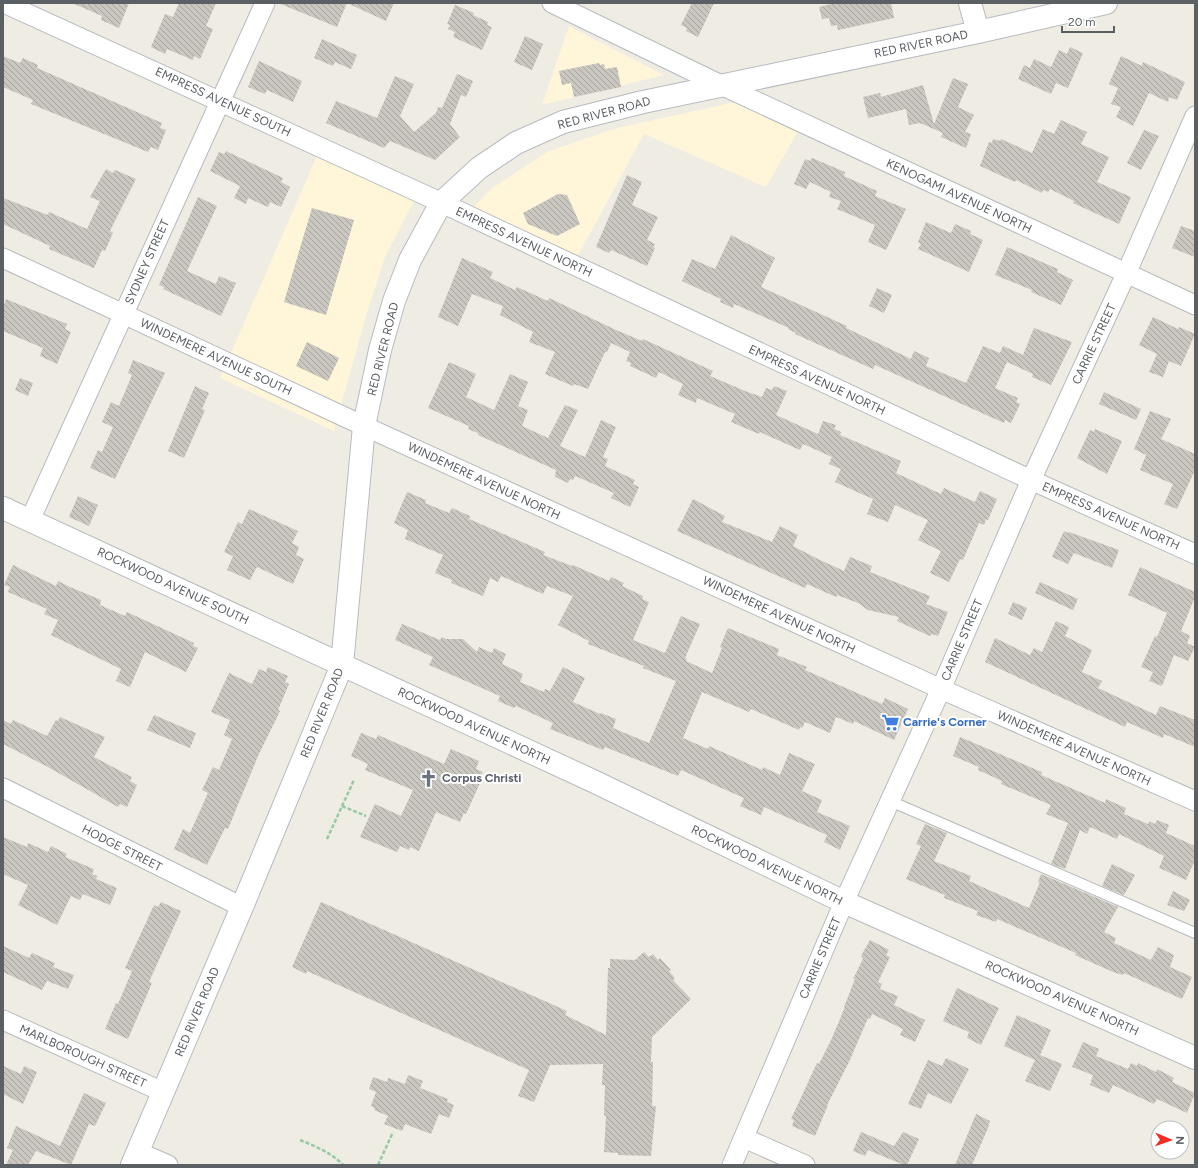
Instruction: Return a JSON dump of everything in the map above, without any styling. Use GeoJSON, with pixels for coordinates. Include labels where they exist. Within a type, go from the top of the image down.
{"type":"FeatureCollection","features":[{"type":"Feature","properties":{"kind":"main road"},"geometry":{"type":"LineString","coordinates":[[970,3],[978,32]]}},
{"type":"Feature","properties":{"kind":"main road","name":"RED RIVER ROAD"},"geometry":{"type":"LineString","coordinates":[[135,1158],[242,907],[342,665],[364,426],[380,350],[394,301],[410,260],[441,203],[479,168],[516,143],[563,122],[643,102],[978,32],[1106,3]]}},
{"type":"Feature","properties":{"kind":"main road","name":"ROCKWOOD AVENUE SOUTH"},"geometry":{"type":"LineString","coordinates":[[3,508],[342,665]]}},
{"type":"Feature","properties":{"kind":"main road","name":"ROCKWOOD AVENUE NORTH"},"geometry":{"type":"LineString","coordinates":[[342,665],[593,781],[844,902],[1026,981],[1195,1058]]}},
{"type":"Feature","properties":{"kind":"street","name":"EMPRESS AVENUE SOUTH"},"geometry":{"type":"LineString","coordinates":[[4,3],[441,203]]}},
{"type":"Feature","properties":{"kind":"street","name":"SYDNEY STREET"},"geometry":{"type":"LineString","coordinates":[[30,520],[265,3]]}},
{"type":"Feature","properties":{"kind":"street","name":"KENOGAMI AVENUE NORTH"},"geometry":{"type":"LineString","coordinates":[[552,3],[723,86],[1195,305]]}},
{"type":"Feature","properties":{"kind":"street","name":"CARRIE STREET"},"geometry":{"type":"LineString","coordinates":[[732,1165],[844,902],[941,689],[1031,480],[1126,274],[1195,116]]}},
{"type":"Feature","properties":{"kind":"street","name":"EMPRESS AVENUE NORTH"},"geometry":{"type":"LineString","coordinates":[[441,203],[1031,480],[1195,554]]}},
{"type":"Feature","properties":{"kind":"street","name":"WINDEMERE AVENUE SOUTH"},"geometry":{"type":"LineString","coordinates":[[3,258],[364,426]]}},
{"type":"Feature","properties":{"kind":"street","name":"WINDEMERE AVENUE NORTH"},"geometry":{"type":"LineString","coordinates":[[364,426],[941,689],[1195,801]]}},
{"type":"Feature","properties":{"kind":"street","name":"HODGE STREET"},"geometry":{"type":"LineString","coordinates":[[3,788],[242,907]]}},
{"type":"Feature","properties":{"kind":"street","name":"MARLBOROUGH STREET"},"geometry":{"type":"LineString","coordinates":[[3,1020],[163,1092]]}},
{"type":"Feature","properties":{"kind":"street"},"geometry":{"type":"LineString","coordinates":[[744,1138],[805,1165]]}},
{"type":"Feature","properties":{"kind":"street"},"geometry":{"type":"LineString","coordinates":[[135,1158],[168,1165]]}},
{"type":"Feature","properties":{"kind":"lane"},"geometry":{"type":"LineString","coordinates":[[890,801],[1195,933]]}},
{"type":"Feature","properties":{"kind":"path"},"geometry":{"type":"LineString","coordinates":[[327,838],[354,780]]}},
{"type":"Feature","properties":{"kind":"path"},"geometry":{"type":"LineString","coordinates":[[342,806],[366,816]]}},
{"type":"Feature","properties":{"kind":"path"},"geometry":{"type":"LineString","coordinates":[[378,1165],[392,1132]]}},
{"type":"Feature","properties":{"kind":"path"},"geometry":{"type":"LineString","coordinates":[[300,1140],[315,1146],[339,1160],[344,1165]]}},
{"type":"Feature","properties":{"kind":"shaded area"},"geometry":{"type":"Polygon","coordinates":[[[569,26],[664,75],[542,105],[569,26]]]}},
{"type":"Feature","properties":{"kind":"shaded area"},"geometry":{"type":"Polygon","coordinates":[[[740,101],[800,128],[766,187],[644,134],[575,261],[462,219],[491,189],[547,152],[613,129],[740,101]]]}},
{"type":"Feature","properties":{"kind":"shaded area"},"geometry":{"type":"Polygon","coordinates":[[[317,156],[415,199],[385,257],[365,319],[334,431],[220,378],[317,156]]]}},
{"type":"Feature","properties":{"kind":"building"},"geometry":{"type":"Polygon","coordinates":[[[72,3],[129,3],[119,28],[101,20],[102,16],[72,3]]]}},
{"type":"Feature","properties":{"kind":"building"},"geometry":{"type":"Polygon","coordinates":[[[179,3],[216,3],[206,26],[213,29],[200,59],[194,56],[193,60],[167,49],[165,54],[151,47],[165,14],[173,17],[179,3]]]}},
{"type":"Feature","properties":{"kind":"building"},"geometry":{"type":"Polygon","coordinates":[[[278,3],[347,3],[337,27],[278,3]]]}},
{"type":"Feature","properties":{"kind":"building"},"geometry":{"type":"Polygon","coordinates":[[[347,3],[394,3],[386,21],[347,3]]]}},
{"type":"Feature","properties":{"kind":"building"},"geometry":{"type":"Polygon","coordinates":[[[692,3],[714,3],[698,37],[686,31],[687,28],[681,25],[692,3]]]}},
{"type":"Feature","properties":{"kind":"building"},"geometry":{"type":"Polygon","coordinates":[[[835,3],[891,3],[894,18],[838,30],[837,25],[831,26],[829,18],[822,19],[819,7],[835,3]]]}},
{"type":"Feature","properties":{"kind":"building"},"geometry":{"type":"Polygon","coordinates":[[[455,5],[474,13],[473,15],[488,22],[487,25],[492,27],[482,50],[453,37],[455,32],[448,29],[450,25],[447,24],[455,5]]]}},
{"type":"Feature","properties":{"kind":"building"},"geometry":{"type":"Polygon","coordinates":[[[525,36],[543,44],[532,70],[514,62],[525,36]]]}},
{"type":"Feature","properties":{"kind":"building"},"geometry":{"type":"Polygon","coordinates":[[[322,39],[357,55],[351,69],[335,62],[333,66],[314,58],[322,39]]]}},
{"type":"Feature","properties":{"kind":"building"},"geometry":{"type":"Polygon","coordinates":[[[1070,47],[1083,53],[1068,88],[1056,83],[1051,94],[1018,79],[1024,65],[1030,68],[1034,59],[1051,67],[1059,50],[1067,54],[1070,47]]]}},
{"type":"Feature","properties":{"kind":"building"},"geometry":{"type":"Polygon","coordinates":[[[3,56],[20,63],[23,58],[38,65],[37,68],[162,123],[160,128],[166,130],[158,150],[151,147],[148,152],[31,104],[33,100],[3,87],[3,56]]]}},
{"type":"Feature","properties":{"kind":"building"},"geometry":{"type":"Polygon","coordinates":[[[1121,56],[1142,66],[1143,62],[1185,82],[1177,100],[1169,97],[1168,102],[1149,93],[1133,126],[1116,117],[1121,107],[1111,104],[1118,88],[1109,84],[1121,56]]]}},
{"type":"Feature","properties":{"kind":"building"},"geometry":{"type":"Polygon","coordinates":[[[259,61],[302,81],[293,102],[267,90],[265,94],[248,87],[259,61]]]}},
{"type":"Feature","properties":{"kind":"building"},"geometry":{"type":"Polygon","coordinates":[[[599,63],[600,65],[604,64],[605,69],[617,67],[621,87],[574,97],[571,83],[562,85],[559,71],[599,63]]]}},
{"type":"Feature","properties":{"kind":"building"},"geometry":{"type":"Polygon","coordinates":[[[457,74],[473,81],[466,97],[461,95],[450,124],[460,137],[435,160],[390,141],[384,148],[326,123],[336,101],[377,118],[395,76],[414,84],[400,116],[414,132],[436,113],[438,107],[442,108],[457,74]]]}},
{"type":"Feature","properties":{"kind":"building"},"geometry":{"type":"Polygon","coordinates":[[[953,78],[968,84],[958,107],[974,115],[965,132],[971,134],[966,148],[941,137],[943,133],[920,123],[909,125],[906,109],[868,118],[863,97],[880,93],[881,97],[923,85],[934,124],[953,78]]]}},
{"type":"Feature","properties":{"kind":"building"},"geometry":{"type":"Polygon","coordinates":[[[1061,120],[1087,132],[1081,144],[1109,157],[1097,182],[1131,197],[1119,224],[1073,203],[1074,201],[1050,189],[1048,192],[1043,190],[1042,193],[1016,180],[1015,182],[980,166],[989,142],[992,143],[993,139],[1000,141],[1001,139],[1032,153],[1043,129],[1054,134],[1061,120]]]}},
{"type":"Feature","properties":{"kind":"building"},"geometry":{"type":"Polygon","coordinates":[[[1144,130],[1159,136],[1141,170],[1127,163],[1144,130]]]}},
{"type":"Feature","properties":{"kind":"building"},"geometry":{"type":"Polygon","coordinates":[[[226,151],[283,178],[281,182],[290,187],[281,207],[270,202],[268,207],[248,198],[246,204],[234,198],[240,186],[210,171],[219,152],[224,154],[226,151]]]}},
{"type":"Feature","properties":{"kind":"building"},"geometry":{"type":"Polygon","coordinates":[[[812,158],[845,172],[844,176],[877,191],[875,196],[906,209],[886,250],[868,242],[875,225],[837,209],[841,201],[829,197],[831,192],[810,182],[806,189],[794,184],[805,159],[810,161],[812,158]]]}},
{"type":"Feature","properties":{"kind":"building"},"geometry":{"type":"Polygon","coordinates":[[[106,169],[113,173],[115,170],[136,179],[110,231],[113,233],[105,251],[102,250],[94,268],[49,249],[50,246],[3,224],[3,198],[48,215],[49,212],[87,229],[100,201],[90,197],[106,169]]]}},
{"type":"Feature","properties":{"kind":"building"},"geometry":{"type":"Polygon","coordinates":[[[627,175],[642,182],[632,205],[658,217],[647,240],[655,244],[653,247],[655,248],[647,266],[611,250],[609,253],[596,247],[627,175]]]}},
{"type":"Feature","properties":{"kind":"building"},"geometry":{"type":"Polygon","coordinates":[[[558,194],[567,195],[580,224],[557,236],[528,224],[523,213],[558,194]]]}},
{"type":"Feature","properties":{"kind":"building"},"geometry":{"type":"Polygon","coordinates":[[[198,197],[217,206],[187,271],[216,284],[219,276],[236,283],[221,316],[163,289],[164,287],[159,285],[198,197]]]}},
{"type":"Feature","properties":{"kind":"building"},"geometry":{"type":"Polygon","coordinates":[[[312,208],[354,220],[326,315],[284,302],[312,208]]]}},
{"type":"Feature","properties":{"kind":"building"},"geometry":{"type":"Polygon","coordinates":[[[926,222],[951,233],[955,224],[971,231],[970,234],[983,240],[969,272],[918,249],[921,244],[918,242],[926,222]]]}},
{"type":"Feature","properties":{"kind":"building"},"geometry":{"type":"Polygon","coordinates":[[[1181,226],[1195,231],[1195,257],[1172,248],[1181,226]]]}},
{"type":"Feature","properties":{"kind":"building"},"geometry":{"type":"Polygon","coordinates":[[[731,235],[775,258],[761,287],[847,326],[846,328],[911,359],[914,351],[929,358],[926,366],[966,383],[983,346],[1000,353],[1003,346],[1023,355],[1034,328],[1072,342],[1051,385],[1032,377],[1033,374],[1007,362],[995,388],[1018,398],[1016,402],[1020,404],[1011,423],[1005,420],[1004,423],[875,365],[873,369],[795,334],[796,333],[788,329],[789,328],[734,304],[733,308],[720,302],[721,299],[682,281],[692,259],[715,269],[731,235]]]}},
{"type":"Feature","properties":{"kind":"building"},"geometry":{"type":"Polygon","coordinates":[[[1007,247],[1058,269],[1057,272],[1073,280],[1061,305],[1031,292],[1032,290],[995,275],[1007,247]]]}},
{"type":"Feature","properties":{"kind":"building"},"geometry":{"type":"Polygon","coordinates":[[[462,258],[493,272],[490,278],[515,290],[517,287],[548,301],[549,298],[616,330],[642,341],[643,339],[713,371],[710,376],[745,391],[762,397],[766,388],[772,390],[774,386],[787,391],[776,415],[818,434],[823,421],[836,425],[834,429],[841,432],[840,435],[901,461],[896,473],[941,494],[944,488],[975,502],[980,491],[997,499],[988,520],[986,519],[984,525],[979,523],[963,560],[960,559],[949,582],[930,573],[941,551],[918,540],[928,520],[895,505],[888,522],[867,514],[873,499],[835,482],[841,469],[829,464],[832,457],[803,444],[800,450],[760,432],[759,434],[731,422],[735,414],[697,398],[696,403],[678,395],[683,384],[659,372],[656,378],[630,366],[631,363],[626,361],[630,352],[611,343],[607,352],[605,352],[588,389],[574,384],[573,386],[545,374],[555,352],[529,342],[533,332],[500,315],[503,306],[472,294],[458,326],[438,317],[462,258]]]}},
{"type":"Feature","properties":{"kind":"building"},"geometry":{"type":"Polygon","coordinates":[[[877,288],[892,295],[884,313],[869,306],[877,288]]]}},
{"type":"Feature","properties":{"kind":"building"},"geometry":{"type":"Polygon","coordinates":[[[6,299],[67,324],[65,329],[71,332],[57,364],[40,356],[43,348],[3,331],[3,308],[6,299]]]}},
{"type":"Feature","properties":{"kind":"building"},"geometry":{"type":"Polygon","coordinates":[[[1153,317],[1178,329],[1179,327],[1195,334],[1181,366],[1169,361],[1163,377],[1149,372],[1157,354],[1139,345],[1153,317]]]}},
{"type":"Feature","properties":{"kind":"building"},"geometry":{"type":"Polygon","coordinates":[[[307,342],[339,358],[328,381],[296,366],[307,342]]]}},
{"type":"Feature","properties":{"kind":"building"},"geometry":{"type":"Polygon","coordinates":[[[133,360],[165,373],[115,479],[90,468],[98,450],[102,452],[113,427],[102,422],[111,402],[119,406],[132,375],[128,373],[133,360]]]}},
{"type":"Feature","properties":{"kind":"building"},"geometry":{"type":"Polygon","coordinates":[[[449,362],[476,374],[466,397],[494,410],[510,374],[528,382],[518,406],[528,410],[522,426],[548,438],[565,405],[578,410],[560,446],[585,457],[601,420],[616,427],[603,457],[608,459],[605,466],[635,480],[633,484],[639,487],[630,507],[611,498],[614,493],[575,476],[573,480],[570,479],[568,483],[555,477],[556,470],[478,435],[478,433],[468,429],[469,426],[428,408],[449,362]]]}},
{"type":"Feature","properties":{"kind":"building"},"geometry":{"type":"Polygon","coordinates":[[[20,378],[33,383],[28,396],[15,390],[20,378]]]}},
{"type":"Feature","properties":{"kind":"building"},"geometry":{"type":"Polygon","coordinates":[[[195,386],[209,393],[202,409],[205,410],[184,458],[168,451],[195,386]]]}},
{"type":"Feature","properties":{"kind":"building"},"geometry":{"type":"Polygon","coordinates":[[[1104,392],[1141,409],[1136,420],[1099,404],[1104,392]]]}},
{"type":"Feature","properties":{"kind":"building"},"geometry":{"type":"Polygon","coordinates":[[[1150,411],[1171,419],[1161,439],[1195,454],[1195,470],[1177,509],[1164,504],[1173,484],[1140,470],[1146,455],[1134,449],[1150,411]]]}},
{"type":"Feature","properties":{"kind":"building"},"geometry":{"type":"Polygon","coordinates":[[[1095,429],[1122,441],[1107,474],[1077,458],[1090,430],[1094,432],[1095,429]]]}},
{"type":"Feature","properties":{"kind":"building"},"geometry":{"type":"Polygon","coordinates":[[[407,492],[426,500],[425,503],[449,513],[452,508],[470,516],[469,519],[545,552],[543,555],[572,566],[573,565],[609,581],[611,577],[624,583],[622,586],[643,596],[642,599],[649,602],[633,640],[665,653],[681,616],[700,624],[685,658],[687,659],[686,661],[712,673],[728,628],[779,649],[777,655],[807,667],[805,670],[882,704],[885,698],[908,709],[894,740],[854,721],[853,724],[836,717],[830,733],[805,722],[799,730],[751,709],[749,712],[702,692],[683,738],[708,749],[709,746],[762,770],[763,767],[780,775],[789,753],[815,764],[802,791],[822,800],[817,812],[850,826],[840,850],[824,842],[827,835],[764,807],[761,815],[740,806],[744,798],[681,770],[678,776],[605,747],[603,750],[550,729],[553,723],[516,706],[514,708],[498,701],[500,696],[429,665],[433,657],[395,640],[402,624],[440,640],[442,637],[446,639],[463,639],[477,652],[479,647],[492,653],[494,648],[506,654],[502,664],[523,674],[520,682],[544,692],[545,689],[550,691],[563,667],[585,678],[573,702],[600,714],[601,713],[616,719],[613,728],[649,743],[676,681],[643,668],[644,666],[588,644],[589,641],[558,625],[573,596],[547,586],[543,594],[501,576],[498,582],[490,578],[483,596],[451,583],[452,580],[435,573],[443,555],[405,539],[408,530],[394,523],[407,492]]]}},
{"type":"Feature","properties":{"kind":"building"},"geometry":{"type":"Polygon","coordinates":[[[78,496],[98,505],[89,526],[69,517],[78,496]]]}},
{"type":"Feature","properties":{"kind":"building"},"geometry":{"type":"Polygon","coordinates":[[[693,499],[725,516],[722,522],[772,542],[780,526],[798,535],[793,546],[818,559],[844,571],[850,557],[872,566],[870,572],[930,596],[926,604],[948,612],[938,636],[932,634],[930,636],[897,621],[899,617],[868,610],[858,603],[837,595],[836,597],[807,584],[805,588],[677,531],[693,499]]]}},
{"type":"Feature","properties":{"kind":"building"},"geometry":{"type":"Polygon","coordinates":[[[249,509],[298,531],[292,543],[299,547],[296,555],[304,559],[293,584],[257,567],[250,580],[227,570],[233,556],[224,552],[238,522],[242,524],[249,509]]]}},
{"type":"Feature","properties":{"kind":"building"},"geometry":{"type":"Polygon","coordinates":[[[1064,531],[1119,550],[1112,568],[1074,553],[1068,564],[1052,557],[1064,531]]]}},
{"type":"Feature","properties":{"kind":"building"},"geometry":{"type":"Polygon","coordinates":[[[13,565],[56,586],[58,581],[101,600],[100,605],[125,616],[127,612],[194,643],[193,646],[198,648],[186,672],[145,652],[130,687],[116,681],[121,669],[51,635],[58,620],[44,614],[47,609],[8,592],[10,587],[4,585],[13,565]]]}},
{"type":"Feature","properties":{"kind":"building"},"geometry":{"type":"Polygon","coordinates":[[[1140,567],[1195,592],[1195,597],[1181,631],[1190,636],[1187,643],[1195,647],[1188,661],[1174,655],[1162,686],[1149,681],[1153,672],[1141,667],[1155,636],[1157,637],[1167,613],[1128,595],[1140,567]]]}},
{"type":"Feature","properties":{"kind":"building"},"geometry":{"type":"Polygon","coordinates":[[[1040,582],[1078,599],[1073,610],[1035,593],[1040,582]]]}},
{"type":"Feature","properties":{"kind":"building"},"geometry":{"type":"Polygon","coordinates":[[[1013,602],[1027,608],[1022,620],[1008,614],[1013,602]]]}},
{"type":"Feature","properties":{"kind":"building"},"geometry":{"type":"Polygon","coordinates":[[[1056,621],[1069,627],[1065,636],[1092,650],[1082,672],[1102,681],[1098,688],[1156,715],[1160,706],[1195,720],[1195,747],[1164,734],[1163,738],[1127,722],[1125,727],[985,662],[995,638],[1030,655],[1034,648],[1042,652],[1056,621]]]}},
{"type":"Feature","properties":{"kind":"building"},"geometry":{"type":"Polygon","coordinates":[[[268,667],[288,676],[285,682],[289,684],[278,710],[280,711],[258,756],[228,829],[225,828],[207,865],[174,849],[183,829],[190,833],[208,793],[202,790],[213,767],[219,770],[232,739],[224,735],[230,720],[211,712],[229,673],[252,684],[259,669],[266,672],[268,667]]]}},
{"type":"Feature","properties":{"kind":"building"},"geometry":{"type":"Polygon","coordinates":[[[154,715],[196,733],[190,748],[147,730],[154,715]]]}},
{"type":"Feature","properties":{"kind":"building"},"geometry":{"type":"Polygon","coordinates":[[[60,717],[105,737],[94,757],[132,777],[130,781],[137,785],[127,807],[120,804],[118,807],[48,767],[3,744],[3,720],[11,724],[13,720],[47,736],[56,720],[58,721],[60,717]]]}},
{"type":"Feature","properties":{"kind":"building","name":"Corpus Christi"},"geometry":{"type":"Polygon","coordinates":[[[361,733],[376,739],[378,735],[444,764],[451,749],[479,761],[476,769],[483,772],[479,780],[481,781],[466,814],[464,813],[460,822],[436,812],[419,851],[410,847],[409,850],[400,846],[397,852],[360,837],[375,804],[401,816],[413,790],[365,770],[368,764],[351,756],[361,733]]]}},
{"type":"Feature","properties":{"kind":"building"},"geometry":{"type":"Polygon","coordinates":[[[960,737],[1042,772],[1041,775],[1105,803],[1106,799],[1126,808],[1124,814],[1148,824],[1149,821],[1155,824],[1157,820],[1169,825],[1166,833],[1195,846],[1195,860],[1186,880],[1159,868],[1164,856],[1119,834],[1117,839],[1090,827],[1087,834],[1080,830],[1065,869],[1051,864],[1068,823],[1046,814],[1051,805],[1001,784],[1002,781],[978,770],[979,767],[953,756],[960,737]]]}},
{"type":"Feature","properties":{"kind":"building"},"geometry":{"type":"Polygon","coordinates":[[[925,824],[947,833],[934,861],[971,876],[969,881],[1029,908],[1040,882],[1038,882],[1041,874],[1118,907],[1104,932],[1116,938],[1114,943],[1151,960],[1158,947],[1174,955],[1170,967],[1192,977],[1182,999],[1124,973],[1123,975],[1113,972],[1075,955],[1076,953],[997,919],[996,922],[976,915],[978,911],[944,898],[945,895],[906,879],[921,846],[916,844],[925,824]]]}},
{"type":"Feature","properties":{"kind":"building"},"geometry":{"type":"Polygon","coordinates":[[[3,837],[27,847],[28,843],[48,852],[51,846],[67,854],[65,857],[94,869],[92,874],[97,876],[96,879],[117,888],[110,905],[83,894],[80,900],[71,896],[57,925],[18,905],[28,885],[3,874],[3,837]]]}},
{"type":"Feature","properties":{"kind":"building"},"geometry":{"type":"Polygon","coordinates":[[[1112,864],[1135,875],[1124,895],[1102,886],[1112,864]]]}},
{"type":"Feature","properties":{"kind":"building"},"geometry":{"type":"Polygon","coordinates":[[[1173,891],[1190,900],[1184,911],[1167,905],[1173,891]]]}},
{"type":"Feature","properties":{"kind":"building"},"geometry":{"type":"Polygon","coordinates":[[[161,902],[181,911],[149,982],[152,983],[128,1039],[105,1029],[116,1003],[118,1004],[132,971],[125,968],[154,905],[158,907],[161,902]]]}},
{"type":"Feature","properties":{"kind":"building"},"geometry":{"type":"Polygon","coordinates":[[[321,902],[567,1011],[565,1015],[606,1035],[608,968],[610,968],[610,959],[635,960],[644,952],[649,957],[653,954],[658,960],[660,958],[671,970],[669,971],[675,978],[673,980],[691,999],[652,1037],[652,1106],[656,1106],[651,1156],[618,1155],[618,1153],[604,1152],[606,1116],[604,1115],[605,1085],[602,1085],[603,1064],[550,1065],[534,1102],[518,1096],[529,1070],[307,971],[306,974],[292,967],[321,902]]]}},
{"type":"Feature","properties":{"kind":"building"},"geometry":{"type":"Polygon","coordinates":[[[870,940],[889,950],[886,955],[890,957],[878,982],[882,984],[880,989],[898,996],[894,1005],[925,1020],[915,1042],[900,1035],[903,1029],[872,1014],[870,1019],[868,1018],[849,1062],[827,1105],[815,1136],[792,1126],[794,1120],[791,1119],[817,1063],[819,1064],[832,1038],[855,979],[853,979],[863,959],[861,956],[870,940]]]}},
{"type":"Feature","properties":{"kind":"building"},"geometry":{"type":"Polygon","coordinates":[[[3,946],[29,958],[32,953],[55,963],[53,967],[74,975],[68,989],[47,981],[42,990],[3,972],[3,946]]]}},
{"type":"Feature","properties":{"kind":"building"},"geometry":{"type":"Polygon","coordinates":[[[957,988],[999,1008],[981,1045],[967,1038],[969,1032],[943,1021],[957,988]]]}},
{"type":"Feature","properties":{"kind":"building"},"geometry":{"type":"Polygon","coordinates":[[[1017,1015],[1051,1030],[1040,1055],[1062,1064],[1050,1091],[1025,1081],[1035,1060],[1004,1046],[1017,1015]]]}},
{"type":"Feature","properties":{"kind":"building"},"geometry":{"type":"Polygon","coordinates":[[[1083,1042],[1099,1049],[1096,1056],[1128,1069],[1131,1063],[1137,1066],[1138,1063],[1156,1072],[1157,1069],[1174,1078],[1172,1082],[1195,1093],[1187,1113],[1157,1099],[1154,1104],[1113,1085],[1109,1093],[1090,1085],[1093,1075],[1072,1067],[1083,1042]]]}},
{"type":"Feature","properties":{"kind":"building"},"geometry":{"type":"Polygon","coordinates":[[[946,1058],[969,1069],[951,1104],[928,1093],[921,1109],[908,1104],[928,1060],[942,1066],[946,1058]]]}},
{"type":"Feature","properties":{"kind":"building"},"geometry":{"type":"Polygon","coordinates":[[[3,1066],[21,1074],[24,1066],[37,1072],[23,1104],[3,1094],[3,1066]]]}},
{"type":"Feature","properties":{"kind":"building"},"geometry":{"type":"Polygon","coordinates":[[[408,1075],[423,1081],[420,1088],[448,1099],[447,1102],[454,1105],[449,1118],[439,1114],[431,1134],[405,1124],[402,1131],[384,1124],[388,1116],[374,1110],[375,1108],[371,1106],[376,1092],[369,1089],[373,1077],[387,1082],[388,1078],[405,1084],[408,1075]]]}},
{"type":"Feature","properties":{"kind":"building"},"geometry":{"type":"Polygon","coordinates":[[[84,1093],[106,1103],[95,1126],[89,1124],[71,1165],[36,1151],[28,1165],[6,1165],[13,1150],[7,1148],[16,1126],[60,1146],[84,1093]]]}},
{"type":"Feature","properties":{"kind":"building"},"geometry":{"type":"Polygon","coordinates":[[[976,1114],[990,1121],[988,1128],[972,1165],[955,1165],[976,1114]]]}},
{"type":"Feature","properties":{"kind":"building"},"geometry":{"type":"Polygon","coordinates":[[[861,1132],[894,1146],[903,1132],[919,1139],[907,1165],[904,1165],[868,1150],[865,1156],[853,1151],[861,1132]]]}},
{"type":"Feature","properties":{"kind":"place","name":"Carrie's Corner"},"geometry":{"type":"Point","coordinates":[890,722]}},
{"type":"Feature","properties":{"kind":"place","name":"Corpus Christi"},"geometry":{"type":"Point","coordinates":[429,778]}}]}
